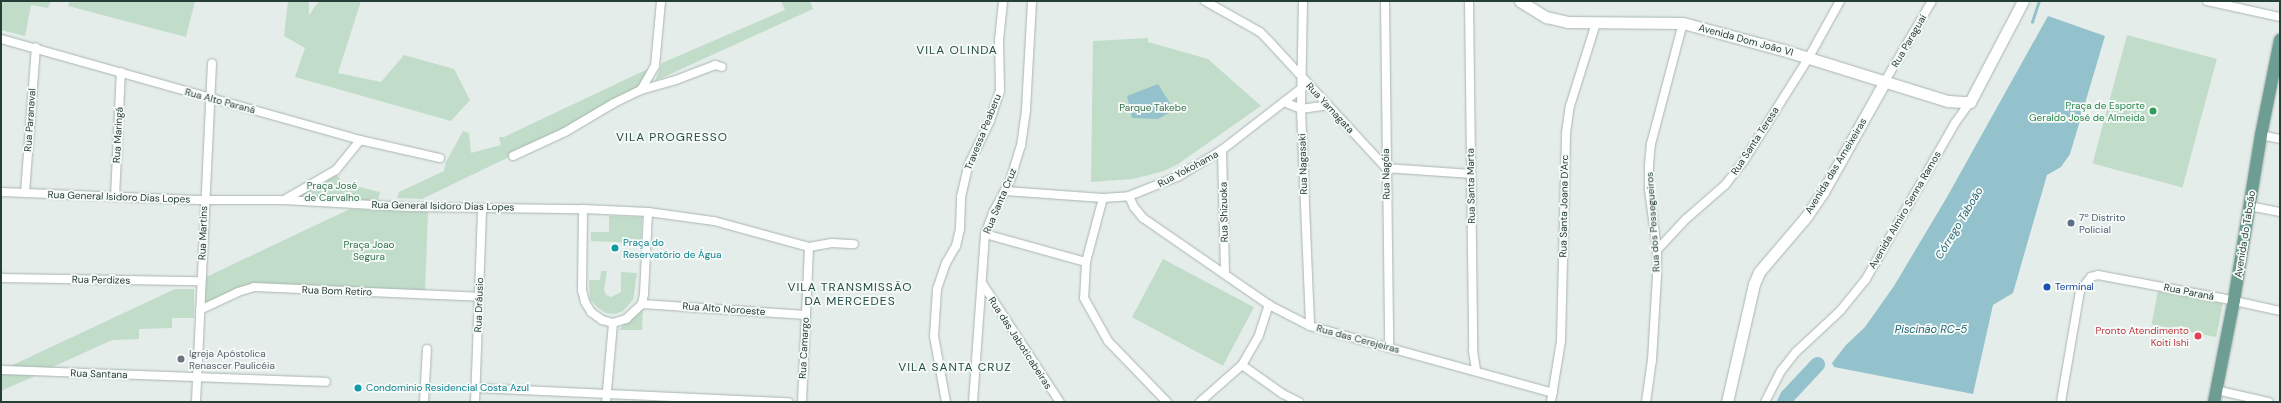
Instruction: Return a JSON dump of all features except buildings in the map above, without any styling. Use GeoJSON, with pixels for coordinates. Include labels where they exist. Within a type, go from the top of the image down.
{"type":"FeatureCollection","features":[{"type":"Feature","properties":{"kind":"main road","name":"Avenida do Taboão"},"geometry":{"type":"LineString","coordinates":[[2214,402],[2234,300],[2261,135],[2277,66],[2280,40]]}},
{"type":"Feature","properties":{"kind":"street"},"geometry":{"type":"LineString","coordinates":[[641,90],[656,66],[661,1]]}},
{"type":"Feature","properties":{"kind":"street","name":"Travessa Peaberu"},"geometry":{"type":"LineString","coordinates":[[946,402],[934,336],[937,289],[946,263],[956,246],[960,229],[961,197],[968,166],[990,121],[1000,91],[999,40],[1003,1]]}},
{"type":"Feature","properties":{"kind":"street","name":"Rua Santa Cruz"},"geometry":{"type":"LineString","coordinates":[[973,402],[985,234],[994,211],[1005,191],[1021,146],[1024,126],[1032,1]]}},
{"type":"Feature","properties":{"kind":"street","name":"Rua Yamagata"},"geometry":{"type":"LineString","coordinates":[[1205,1],[1219,5],[1260,32],[1386,168]]}},
{"type":"Feature","properties":{"kind":"street","name":"Rua Nagasaki"},"geometry":{"type":"LineString","coordinates":[[1303,1],[1301,109],[1310,326]]}},
{"type":"Feature","properties":{"kind":"street","name":"Rua Nagóia"},"geometry":{"type":"LineString","coordinates":[[1385,1],[1389,348]]}},
{"type":"Feature","properties":{"kind":"street","name":"Rua Santa Marta"},"geometry":{"type":"LineString","coordinates":[[1469,1],[1473,351],[1476,370]]}},
{"type":"Feature","properties":{"kind":"street","name":"Avenida Dom João VI"},"geometry":{"type":"LineString","coordinates":[[1520,1],[1546,17],[1567,22],[1683,22],[1809,57],[1948,101],[1970,102]]}},
{"type":"Feature","properties":{"kind":"street","name":"Rua Santa Teresa"},"geometry":{"type":"LineString","coordinates":[[1657,250],[1686,219],[1725,185],[1743,162],[1809,57],[1840,1]]}},
{"type":"Feature","properties":{"kind":"street","name":"Rua Paraguai"},"geometry":{"type":"LineString","coordinates":[[1885,81],[1932,1]]}},
{"type":"Feature","properties":{"kind":"street","name":"Avenida Almiro Senna Ramos"},"geometry":{"type":"LineString","coordinates":[[1765,402],[1781,371],[1796,352],[1840,311],[1866,279],[1955,123],[1970,102],[2023,1]]}},
{"type":"Feature","properties":{"kind":"street"},"geometry":{"type":"LineString","coordinates":[[2207,1],[2280,17]]}},
{"type":"Feature","properties":{"kind":"street","name":"Rua dos Pessegueiros"},"geometry":{"type":"LineString","coordinates":[[1646,402],[1652,360],[1657,250],[1649,189],[1652,144],[1683,22]]}},
{"type":"Feature","properties":{"kind":"street","name":"Rua Santa Joana D'Arc"},"geometry":{"type":"LineString","coordinates":[[1551,402],[1561,341],[1566,133],[1570,106],[1596,23]]}},
{"type":"Feature","properties":{"kind":"street","name":"Rua Alto Paraná"},"geometry":{"type":"LineString","coordinates":[[1,39],[36,47],[360,140],[440,158]]}},
{"type":"Feature","properties":{"kind":"street","name":"Rua Paranaval"},"geometry":{"type":"LineString","coordinates":[[25,193],[36,47]]}},
{"type":"Feature","properties":{"kind":"street","name":"Rua Martins"},"geometry":{"type":"LineString","coordinates":[[196,402],[204,200],[212,63]]}},
{"type":"Feature","properties":{"kind":"street"},"geometry":{"type":"LineString","coordinates":[[513,156],[565,132],[614,103],[641,90],[676,80],[715,65],[722,67]]}},
{"type":"Feature","properties":{"kind":"street","name":"Rua Maringá"},"geometry":{"type":"LineString","coordinates":[[115,197],[121,72]]}},
{"type":"Feature","properties":{"kind":"street","name":"Avenida das Ameixeiras"},"geometry":{"type":"LineString","coordinates":[[1727,402],[1754,284],[1759,272],[1767,260],[1806,217],[1823,192],[1885,81]]}},
{"type":"Feature","properties":{"kind":"street","name":"Rua Yokohama"},"geometry":{"type":"LineString","coordinates":[[1005,191],[1103,198],[1129,196],[1179,176],[1222,150],[1302,88]]}},
{"type":"Feature","properties":{"kind":"street"},"geometry":{"type":"LineString","coordinates":[[1284,102],[1301,109],[1328,105]]}},
{"type":"Feature","properties":{"kind":"street"},"geometry":{"type":"LineString","coordinates":[[2261,135],[2280,139]]}},
{"type":"Feature","properties":{"kind":"street"},"geometry":{"type":"LineString","coordinates":[[284,200],[336,170],[360,140]]}},
{"type":"Feature","properties":{"kind":"street","name":"Rua Shizuoka"},"geometry":{"type":"LineString","coordinates":[[1222,150],[1225,274]]}},
{"type":"Feature","properties":{"kind":"street"},"geometry":{"type":"LineString","coordinates":[[1386,168],[1471,174]]}},
{"type":"Feature","properties":{"kind":"street","name":"Rua General Isidoro Dias Lopes"},"geometry":{"type":"LineString","coordinates":[[1,192],[204,200],[284,200],[409,207],[583,209],[648,212],[714,222],[809,247]]}},
{"type":"Feature","properties":{"kind":"street","name":"Rua das Cerejeiras"},"geometry":{"type":"LineString","coordinates":[[1129,196],[1134,207],[1143,218],[1269,305],[1310,326],[1476,370],[1553,393]]}},
{"type":"Feature","properties":{"kind":"street"},"geometry":{"type":"LineString","coordinates":[[1103,198],[1086,262],[1084,298],[1098,326],[1122,356],[1167,402]]}},
{"type":"Feature","properties":{"kind":"street"},"geometry":{"type":"LineString","coordinates":[[2249,206],[2280,212]]}},
{"type":"Feature","properties":{"kind":"street","name":"Rua Dráusio"},"geometry":{"type":"LineString","coordinates":[[475,402],[482,208]]}},
{"type":"Feature","properties":{"kind":"street"},"geometry":{"type":"LineString","coordinates":[[583,209],[582,290],[585,302],[591,312],[602,320],[612,323],[626,319],[642,304],[644,294],[648,212]]}},
{"type":"Feature","properties":{"kind":"street"},"geometry":{"type":"LineString","coordinates":[[985,234],[1086,262]]}},
{"type":"Feature","properties":{"kind":"street"},"geometry":{"type":"LineString","coordinates":[[809,247],[832,243],[854,244]]}},
{"type":"Feature","properties":{"kind":"street","name":"Rua Camargo"},"geometry":{"type":"LineString","coordinates":[[802,402],[809,247]]}},
{"type":"Feature","properties":{"kind":"street","name":"Rua Paraná"},"geometry":{"type":"LineString","coordinates":[[2061,402],[2080,291],[2085,282],[2098,275],[2234,300],[2280,311]]}},
{"type":"Feature","properties":{"kind":"street","name":"Rua Perdizes"},"geometry":{"type":"LineString","coordinates":[[1,278],[201,281]]}},
{"type":"Feature","properties":{"kind":"street","name":"Rua das Jaboticabeiras"},"geometry":{"type":"LineString","coordinates":[[982,284],[1060,402]]}},
{"type":"Feature","properties":{"kind":"street","name":"Rua Bom Retiro"},"geometry":{"type":"LineString","coordinates":[[200,310],[238,292],[254,287],[479,296]]}},
{"type":"Feature","properties":{"kind":"street","name":"Rua Alto Noroeste"},"geometry":{"type":"LineString","coordinates":[[642,304],[806,315]]}},
{"type":"Feature","properties":{"kind":"street"},"geometry":{"type":"LineString","coordinates":[[1200,402],[1242,365],[1259,335],[1269,305]]}},
{"type":"Feature","properties":{"kind":"street"},"geometry":{"type":"LineString","coordinates":[[606,402],[612,323]]}},
{"type":"Feature","properties":{"kind":"street"},"geometry":{"type":"LineString","coordinates":[[424,402],[427,349]]}},
{"type":"Feature","properties":{"kind":"street"},"geometry":{"type":"LineString","coordinates":[[1242,365],[1283,394],[1299,402]]}},
{"type":"Feature","properties":{"kind":"street","name":"Rua Santana"},"geometry":{"type":"LineString","coordinates":[[1,370],[326,382]]}},
{"type":"Feature","properties":{"kind":"street"},"geometry":{"type":"LineString","coordinates":[[476,388],[789,402]]}},
{"type":"Feature","properties":{"kind":"street"},"geometry":{"type":"LineString","coordinates":[[2216,390],[2270,402]]}},
{"type":"Feature","properties":{"kind":"green space"},"geometry":{"type":"Polygon","coordinates":[[[1,1],[51,1],[48,8],[31,5],[25,36],[1,30],[1,1]]]}},
{"type":"Feature","properties":{"kind":"green space"},"geometry":{"type":"Polygon","coordinates":[[[70,1],[195,1],[186,37],[68,6],[70,1]]]}},
{"type":"Feature","properties":{"kind":"green space"},"geometry":{"type":"Polygon","coordinates":[[[288,1],[309,1],[309,15],[319,1],[361,1],[338,73],[381,82],[404,55],[454,69],[470,100],[451,121],[295,77],[305,48],[284,36],[288,1]]]}},
{"type":"Feature","properties":{"kind":"green space"},"geometry":{"type":"Polygon","coordinates":[[[781,1],[810,1],[813,9],[655,81],[662,63],[785,10],[781,1]]]}},
{"type":"Feature","properties":{"kind":"green space","name":"Praça de Esporte Geraldo José de Almeida"},"geometry":{"type":"Polygon","coordinates":[[[2127,35],[2217,59],[2182,188],[2093,163],[2127,35]]]}},
{"type":"Feature","properties":{"kind":"green space","name":"Parque Takebe"},"geometry":{"type":"Polygon","coordinates":[[[1148,38],[1148,42],[1208,59],[1261,106],[1178,164],[1164,171],[1133,179],[1091,182],[1093,41],[1148,38]]]}},
{"type":"Feature","properties":{"kind":"green space"},"geometry":{"type":"Polygon","coordinates":[[[650,68],[640,88],[563,131],[422,199],[397,198],[399,192],[444,171],[446,162],[463,131],[469,133],[471,153],[501,145],[499,137],[504,137],[650,68]]]}},
{"type":"Feature","properties":{"kind":"green space","name":"Praça José de Carvalho"},"geometry":{"type":"Polygon","coordinates":[[[332,175],[337,175],[343,183],[380,192],[377,205],[291,200],[332,175]]]}},
{"type":"Feature","properties":{"kind":"green space","name":"Praça Joao Segura"},"geometry":{"type":"Polygon","coordinates":[[[350,209],[428,212],[425,292],[262,285],[202,306],[204,278],[350,209]]]}},
{"type":"Feature","properties":{"kind":"green space"},"geometry":{"type":"Polygon","coordinates":[[[609,216],[642,217],[641,243],[591,241],[591,232],[609,232],[609,216]]]}},
{"type":"Feature","properties":{"kind":"green space"},"geometry":{"type":"Polygon","coordinates":[[[1163,259],[1254,307],[1223,366],[1132,317],[1163,259]]]}},
{"type":"Feature","properties":{"kind":"green space"},"geometry":{"type":"Polygon","coordinates":[[[601,271],[607,271],[604,289],[606,295],[611,297],[621,292],[621,272],[637,273],[633,300],[623,311],[615,314],[606,313],[597,307],[590,299],[589,280],[600,280],[601,271]]]}},
{"type":"Feature","properties":{"kind":"green space"},"geometry":{"type":"Polygon","coordinates":[[[175,289],[194,289],[194,318],[172,318],[172,328],[139,329],[139,339],[112,340],[44,371],[2,370],[175,289]]]}},
{"type":"Feature","properties":{"kind":"green space"},"geometry":{"type":"Polygon","coordinates":[[[2158,291],[2223,304],[2216,337],[2152,324],[2158,291]]]}},
{"type":"Feature","properties":{"kind":"green space"},"geometry":{"type":"Polygon","coordinates":[[[643,309],[642,330],[619,330],[626,322],[643,309]]]}},
{"type":"Feature","properties":{"kind":"green space"},"geometry":{"type":"Polygon","coordinates":[[[1,371],[42,373],[1,391],[1,371]]]}},
{"type":"Feature","properties":{"kind":"water","name":"Piscinão RC-5"},"geometry":{"type":"Polygon","coordinates":[[[2048,16],[2105,36],[2070,154],[2061,167],[2047,175],[2013,293],[1993,305],[1973,394],[1834,367],[1832,363],[1846,345],[1865,327],[1894,286],[1947,197],[2048,16]]]}},
{"type":"Feature","properties":{"kind":"water"},"geometry":{"type":"Polygon","coordinates":[[[1158,84],[1174,110],[1158,119],[1132,118],[1127,96],[1158,84]]]}},
{"type":"Feature","properties":{"kind":"waterway","name":"Córrego Taboão"},"geometry":{"type":"LineString","coordinates":[[2032,22],[2039,1]]}},
{"type":"Feature","properties":{"kind":"waterway","name":"Córrego Taboão"},"geometry":{"type":"LineString","coordinates":[[1784,402],[1787,396],[1817,364]]}},
{"type":"Feature","properties":{"kind":"place","name":"Praça de Esporte Geraldo José de Almeida"},"geometry":{"type":"Point","coordinates":[2153,111]}},
{"type":"Feature","properties":{"kind":"place","name":"7º Distrito Policial"},"geometry":{"type":"Point","coordinates":[2071,223]}},
{"type":"Feature","properties":{"kind":"place","name":"Praça do Reservatório de Água"},"geometry":{"type":"Point","coordinates":[615,248]}},
{"type":"Feature","properties":{"kind":"place","name":"Terminal"},"geometry":{"type":"Point","coordinates":[2047,287]}},
{"type":"Feature","properties":{"kind":"place","name":"Pronto Atendimento Koiti Ishi"},"geometry":{"type":"Point","coordinates":[2198,336]}},
{"type":"Feature","properties":{"kind":"place","name":"Igreja Apóstolica Renascer Paulicéia"},"geometry":{"type":"Point","coordinates":[181,359]}},
{"type":"Feature","properties":{"kind":"place","name":"Condominio Residencial Costa Azul"},"geometry":{"type":"Point","coordinates":[358,388]}},
{"type":"Feature","properties":{"kind":"district","name":"VILA OLINDA"},"geometry":{"type":"Point","coordinates":[957,51]}},
{"type":"Feature","properties":{"kind":"district","name":"VILA PROGRESSO"},"geometry":{"type":"Point","coordinates":[672,138]}},
{"type":"Feature","properties":{"kind":"district","name":"VILA TRANSMISSÃO DA MERCEDES"},"geometry":{"type":"Point","coordinates":[850,295]}},
{"type":"Feature","properties":{"kind":"district","name":"VILA SANTA CRUZ"},"geometry":{"type":"Point","coordinates":[955,368]}}]}
